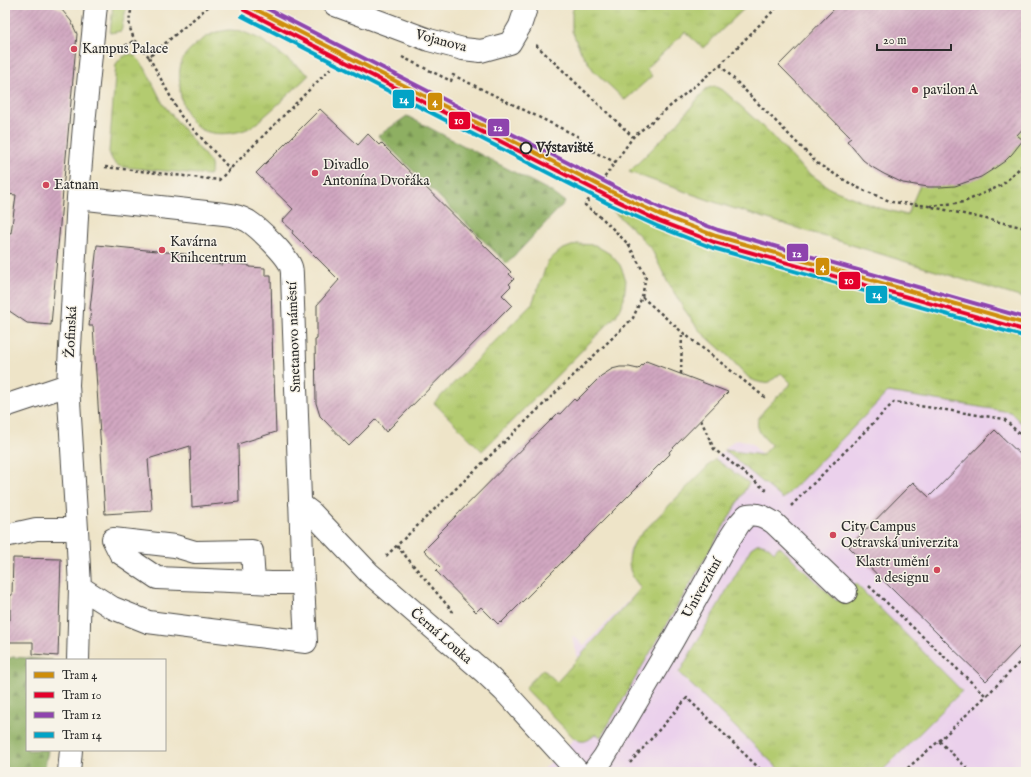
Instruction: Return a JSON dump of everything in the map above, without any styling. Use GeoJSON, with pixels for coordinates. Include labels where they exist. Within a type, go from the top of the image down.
{"type":"FeatureCollection","features":[{"type":"Feature","properties":{"kind":"street","name":"Žofinská"},"geometry":{"type":"LineString","coordinates":[[78,659],[80,588],[68,385],[78,198],[96,5]]}},
{"type":"Feature","properties":{"kind":"street","name":"Vojanova"},"geometry":{"type":"LineString","coordinates":[[335,5],[429,40],[463,49],[481,51],[510,43],[520,26],[526,8]]}},
{"type":"Feature","properties":{"kind":"street","name":"Smetanovo náměstí"},"geometry":{"type":"LineString","coordinates":[[78,198],[233,215],[242,218],[257,227],[287,260],[291,268],[306,642],[148,622],[113,608],[80,588]]}},
{"type":"Feature","properties":{"kind":"street"},"geometry":{"type":"LineString","coordinates":[[5,406],[68,385]]}},
{"type":"Feature","properties":{"kind":"street","name":"Černá Louka"},"geometry":{"type":"LineString","coordinates":[[300,504],[312,513],[369,574],[504,691],[578,772]]}},
{"type":"Feature","properties":{"kind":"street","name":"Univerzitní"},"geometry":{"type":"LineString","coordinates":[[592,772],[604,757],[730,538],[747,515],[758,514],[774,523],[846,592]]}},
{"type":"Feature","properties":{"kind":"street"},"geometry":{"type":"LineString","coordinates":[[5,536],[36,529],[77,529]]}},
{"type":"Feature","properties":{"kind":"street"},"geometry":{"type":"LineString","coordinates":[[254,582],[252,551],[195,552],[175,546],[114,539],[120,553],[157,578],[271,583],[303,583]]}},
{"type":"Feature","properties":{"kind":"street"},"geometry":{"type":"LineString","coordinates":[[69,772],[71,751]]}},
{"type":"Feature","properties":{"kind":"path"},"geometry":{"type":"LineString","coordinates":[[133,5],[129,22],[131,33],[135,40],[149,57],[181,116],[230,169]]}},
{"type":"Feature","properties":{"kind":"path"},"geometry":{"type":"LineString","coordinates":[[369,574],[632,318],[642,297],[646,276],[628,244],[603,219],[585,205],[633,137],[720,66],[779,5]]}},
{"type":"Feature","properties":{"kind":"path"},"geometry":{"type":"LineString","coordinates":[[149,57],[209,6]]}},
{"type":"Feature","properties":{"kind":"path"},"geometry":{"type":"LineString","coordinates":[[526,8],[532,42],[633,137]]}},
{"type":"Feature","properties":{"kind":"path"},"geometry":{"type":"LineString","coordinates":[[113,54],[135,40]]}},
{"type":"Feature","properties":{"kind":"path"},"geometry":{"type":"LineString","coordinates":[[402,57],[451,81],[453,74],[579,136],[582,146],[615,162]]}},
{"type":"Feature","properties":{"kind":"path"},"geometry":{"type":"LineString","coordinates":[[720,66],[818,164],[856,187],[892,202],[928,206],[1026,228]]}},
{"type":"Feature","properties":{"kind":"path"},"geometry":{"type":"LineString","coordinates":[[99,166],[220,180],[331,68]]}},
{"type":"Feature","properties":{"kind":"path"},"geometry":{"type":"LineString","coordinates":[[106,160],[106,167]]}},
{"type":"Feature","properties":{"kind":"path"},"geometry":{"type":"LineString","coordinates":[[928,206],[964,202],[1002,185],[1026,162]]}},
{"type":"Feature","properties":{"kind":"path"},"geometry":{"type":"LineString","coordinates":[[642,297],[682,332],[767,399]]}},
{"type":"Feature","properties":{"kind":"path"},"geometry":{"type":"LineString","coordinates":[[681,374],[682,332]]}},
{"type":"Feature","properties":{"kind":"path"},"geometry":{"type":"LineString","coordinates":[[774,523],[894,402],[1004,420],[1026,440]]}},
{"type":"Feature","properties":{"kind":"path"},"geometry":{"type":"LineString","coordinates":[[701,420],[714,449],[769,493]]}},
{"type":"Feature","properties":{"kind":"path"},"geometry":{"type":"LineString","coordinates":[[867,584],[986,696]]}},
{"type":"Feature","properties":{"kind":"path"},"geometry":{"type":"LineString","coordinates":[[903,772],[939,742],[1026,656]]}},
{"type":"Feature","properties":{"kind":"path"},"geometry":{"type":"LineString","coordinates":[[627,766],[687,698],[763,772]]}},
{"type":"Feature","properties":{"kind":"path"},"geometry":{"type":"LineString","coordinates":[[939,742],[970,772]]}},
{"type":"Feature","properties":{"kind":"shaded area","name":"City Campus Ostravská univerzita"},"geometry":{"type":"Polygon","coordinates":[[[1026,343],[1026,772],[541,772],[593,720],[572,636],[584,645],[641,588],[632,575],[630,567],[629,553],[632,545],[637,538],[734,441],[746,441],[752,444],[762,455],[771,445],[759,430],[759,418],[791,383],[781,373],[770,382],[762,383],[755,381],[749,378],[740,368],[1026,343]]]}},
{"type":"Feature","properties":{"kind":"green space"},"geometry":{"type":"Polygon","coordinates":[[[113,5],[128,5],[121,31],[110,33],[113,5]]]}},
{"type":"Feature","properties":{"kind":"green space"},"geometry":{"type":"Polygon","coordinates":[[[575,5],[748,5],[703,48],[685,32],[646,69],[652,76],[625,100],[594,71],[581,52],[572,31],[572,12],[575,5]]]}},
{"type":"Feature","properties":{"kind":"green space"},"geometry":{"type":"Polygon","coordinates":[[[229,30],[241,31],[260,39],[309,75],[272,110],[250,128],[234,133],[219,134],[199,128],[194,124],[188,115],[181,96],[180,70],[185,55],[195,45],[204,38],[213,34],[229,30]]]}},
{"type":"Feature","properties":{"kind":"green space"},"geometry":{"type":"Polygon","coordinates":[[[129,54],[134,55],[145,68],[163,104],[210,162],[211,172],[209,175],[122,167],[114,162],[109,152],[116,64],[121,58],[129,54]]]}},
{"type":"Feature","properties":{"kind":"green space"},"geometry":{"type":"Polygon","coordinates":[[[714,86],[724,91],[769,132],[802,168],[831,189],[879,208],[907,215],[920,185],[1011,132],[1026,117],[1026,299],[726,206],[629,172],[677,124],[706,89],[714,86]]]}},
{"type":"Feature","properties":{"kind":"green space"},"geometry":{"type":"Polygon","coordinates":[[[407,116],[550,191],[565,202],[507,264],[378,136],[407,116]]]}},
{"type":"Feature","properties":{"kind":"green space"},"geometry":{"type":"Polygon","coordinates":[[[613,201],[649,218],[697,236],[750,253],[1026,331],[1026,428],[1010,412],[888,392],[783,499],[724,450],[762,455],[771,445],[758,428],[758,419],[765,409],[791,383],[781,373],[770,382],[762,383],[749,378],[727,355],[699,330],[667,281],[652,250],[637,233],[613,211],[613,201]]]}},
{"type":"Feature","properties":{"kind":"green space"},"geometry":{"type":"Polygon","coordinates":[[[577,244],[595,245],[610,254],[620,265],[626,280],[624,299],[616,316],[482,451],[434,403],[532,304],[548,261],[561,250],[577,244]]]}},
{"type":"Feature","properties":{"kind":"green space"},"geometry":{"type":"Polygon","coordinates":[[[715,459],[749,483],[601,737],[596,734],[585,741],[577,740],[525,688],[543,669],[557,682],[641,588],[633,577],[629,565],[631,551],[637,538],[715,459]]]}},
{"type":"Feature","properties":{"kind":"green space"},"geometry":{"type":"Polygon","coordinates":[[[757,544],[765,545],[774,552],[779,546],[837,601],[855,583],[962,691],[881,772],[782,772],[679,673],[751,548],[757,544]]]}},
{"type":"Feature","properties":{"kind":"green space"},"geometry":{"type":"Polygon","coordinates":[[[13,657],[39,659],[26,659],[26,751],[48,751],[44,772],[5,772],[5,660],[13,657]]]}},
{"type":"Feature","properties":{"kind":"building"},"geometry":{"type":"Polygon","coordinates":[[[15,5],[53,5],[62,10],[71,21],[77,34],[51,325],[27,323],[5,308],[5,232],[11,233],[16,195],[5,194],[5,7],[15,5]]]}},
{"type":"Feature","properties":{"kind":"building","name":"pavilon A"},"geometry":{"type":"Polygon","coordinates":[[[838,5],[1026,5],[1026,125],[1017,135],[1023,140],[1012,154],[1005,161],[981,177],[955,186],[940,187],[928,187],[903,183],[884,174],[863,160],[847,141],[851,138],[779,65],[838,5]]]}},
{"type":"Feature","properties":{"kind":"building"},"geometry":{"type":"Polygon","coordinates":[[[320,109],[358,145],[368,134],[379,145],[381,143],[511,272],[509,274],[514,279],[509,284],[511,286],[502,295],[512,305],[386,432],[376,419],[349,446],[320,416],[316,403],[315,340],[317,339],[317,305],[339,280],[282,221],[293,209],[256,173],[320,109]]]}},
{"type":"Feature","properties":{"kind":"building"},"geometry":{"type":"Polygon","coordinates":[[[97,245],[186,254],[185,261],[223,265],[223,263],[249,265],[249,267],[265,268],[265,275],[271,275],[273,376],[276,432],[238,444],[239,502],[192,507],[190,446],[148,459],[152,511],[105,514],[93,326],[89,326],[97,245]]]}},
{"type":"Feature","properties":{"kind":"building"},"geometry":{"type":"Polygon","coordinates":[[[646,361],[728,392],[669,452],[670,454],[501,623],[500,622],[498,624],[481,607],[476,612],[436,571],[440,567],[424,550],[558,413],[560,414],[574,399],[576,401],[601,376],[612,369],[620,367],[638,369],[646,361]]]}},
{"type":"Feature","properties":{"kind":"building","name":"Klastr umění a designu"},"geometry":{"type":"Polygon","coordinates":[[[995,430],[1026,460],[1026,640],[986,681],[849,547],[913,482],[929,497],[995,430]]]}},
{"type":"Feature","properties":{"kind":"building"},"geometry":{"type":"Polygon","coordinates":[[[13,558],[61,559],[58,656],[33,654],[33,642],[5,642],[5,620],[10,620],[13,558]]]}},
{"type":"Feature","properties":{"kind":"tram line","name":"4"},"geometry":{"type":"LineString","coordinates":[[247,5],[616,194],[661,215],[716,236],[1026,324]]}},
{"type":"Feature","properties":{"kind":"tram line","name":"12"},"geometry":{"type":"LineString","coordinates":[[260,5],[619,189],[663,209],[718,230],[1026,318]]}},
{"type":"Feature","properties":{"kind":"tram line","name":"10"},"geometry":{"type":"LineString","coordinates":[[244,10],[613,199],[659,221],[714,242],[1024,330]]}},
{"type":"Feature","properties":{"kind":"tram line","name":"14"},"geometry":{"type":"LineString","coordinates":[[242,16],[611,205],[657,226],[713,248],[1023,336]]}},
{"type":"Feature","properties":{"kind":"place","name":"Kampus Palace"},"geometry":{"type":"Point","coordinates":[74,49]}},
{"type":"Feature","properties":{"kind":"place","name":"pavilon A"},"geometry":{"type":"Point","coordinates":[915,90]}},
{"type":"Feature","properties":{"kind":"place","name":"Výstaviště"},"geometry":{"type":"Point","coordinates":[526,148]}},
{"type":"Feature","properties":{"kind":"place","name":"Divadlo Antonína Dvořáka"},"geometry":{"type":"Point","coordinates":[315,173]}},
{"type":"Feature","properties":{"kind":"place","name":"Eatnam"},"geometry":{"type":"Point","coordinates":[46,185]}},
{"type":"Feature","properties":{"kind":"place","name":"Kavárna Knihcentrum"},"geometry":{"type":"Point","coordinates":[162,250]}},
{"type":"Feature","properties":{"kind":"place","name":"City Campus Ostravská univerzita"},"geometry":{"type":"Point","coordinates":[833,535]}},
{"type":"Feature","properties":{"kind":"place","name":"Klastr umění a designu"},"geometry":{"type":"Point","coordinates":[937,570]}}]}
